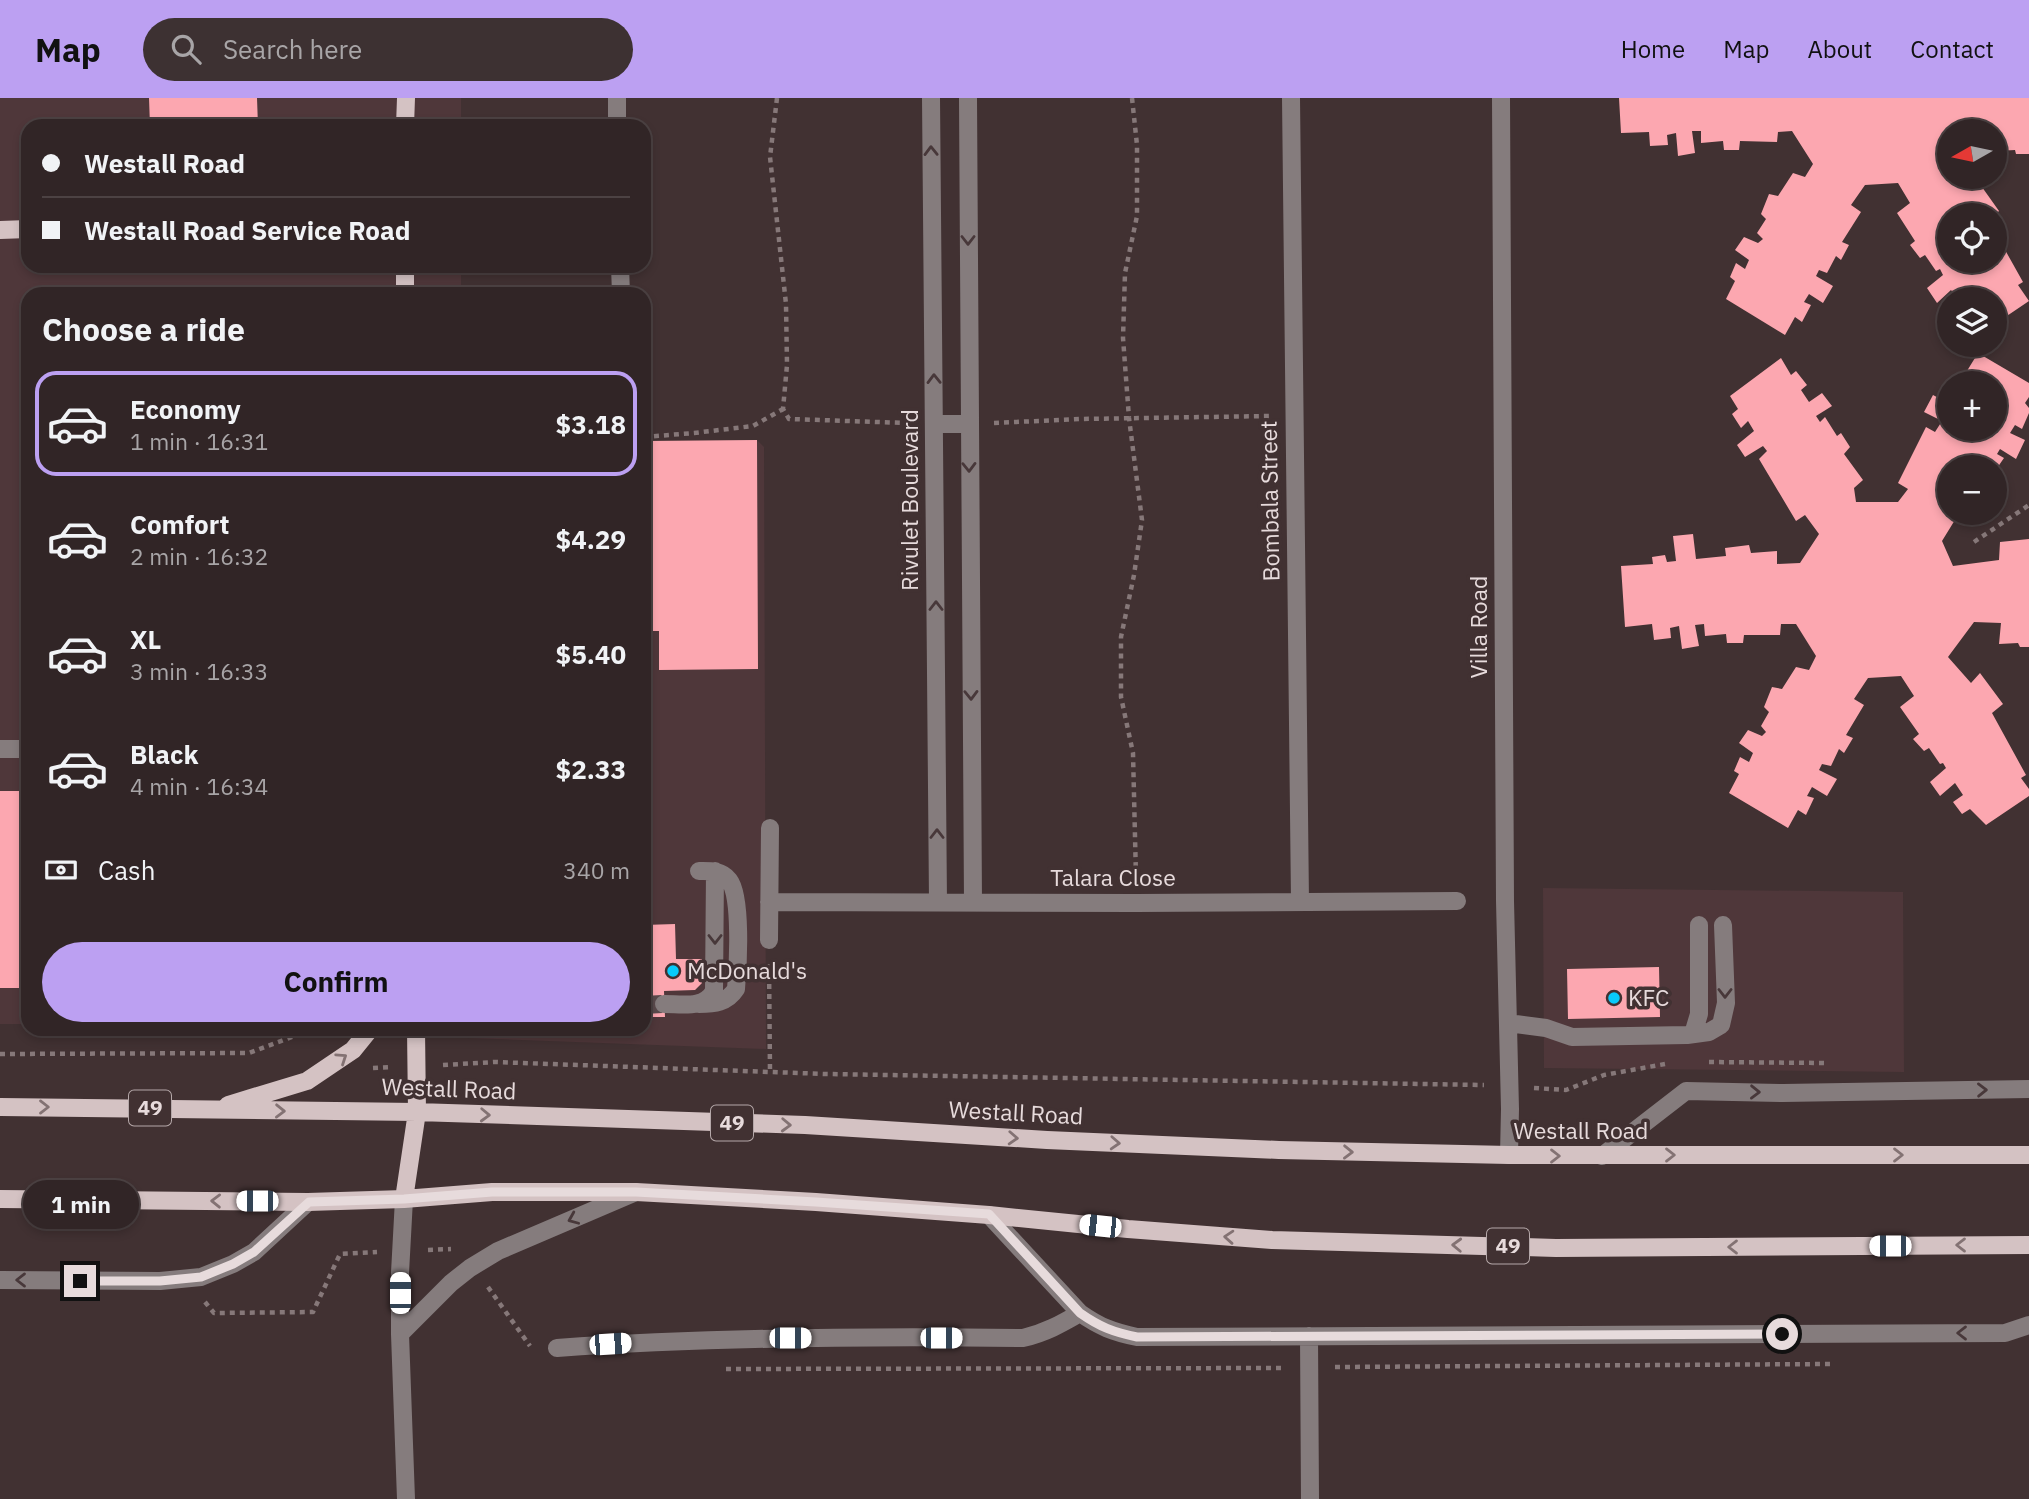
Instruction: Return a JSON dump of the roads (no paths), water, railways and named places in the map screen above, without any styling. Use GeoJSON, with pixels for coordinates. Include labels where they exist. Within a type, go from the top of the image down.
{"type":"FeatureCollection","features":[{"type":"Feature","properties":{"kind":"main road"},"geometry":{"type":"LineString","coordinates":[[405,119],[406,98]]}},
{"type":"Feature","properties":{"kind":"main road"},"geometry":{"type":"LineString","coordinates":[[0,230],[21,229]]}},
{"type":"Feature","properties":{"kind":"main road"},"geometry":{"type":"LineString","coordinates":[[211,1110],[307,1082],[353,1050],[364,1036]]}},
{"type":"Feature","properties":{"kind":"main road"},"geometry":{"type":"LineString","coordinates":[[404,1199],[417,1112],[416,1036]]}},
{"type":"Feature","properties":{"kind":"main road","name":"Westall Road"},"geometry":{"type":"LineString","coordinates":[[0,1107],[417,1112],[805,1125],[1266,1150],[1509,1156],[2029,1155]]}},
{"type":"Feature","properties":{"kind":"main road","name":"49"},"geometry":{"type":"LineString","coordinates":[[0,1199],[309,1202],[404,1199],[492,1192],[636,1192],[989,1214],[1128,1229],[1272,1240],[1556,1248],[2029,1245]]}},
{"type":"Feature","properties":{"kind":"street"},"geometry":{"type":"LineString","coordinates":[[617,98],[617,119]]}},
{"type":"Feature","properties":{"kind":"street","name":"Rivulet Boulevard"},"geometry":{"type":"LineString","coordinates":[[931,98],[938,902]]}},
{"type":"Feature","properties":{"kind":"street"},"geometry":{"type":"LineString","coordinates":[[968,98],[973,902]]}},
{"type":"Feature","properties":{"kind":"street","name":"Bombala Street"},"geometry":{"type":"LineString","coordinates":[[1291,98],[1300,902]]}},
{"type":"Feature","properties":{"kind":"street","name":"Villa Road"},"geometry":{"type":"LineString","coordinates":[[1501,98],[1509,1156]]}},
{"type":"Feature","properties":{"kind":"street"},"geometry":{"type":"LineString","coordinates":[[934,424],[969,424]]}},
{"type":"Feature","properties":{"kind":"street"},"geometry":{"type":"LineString","coordinates":[[0,749],[21,749]]}},
{"type":"Feature","properties":{"kind":"street"},"geometry":{"type":"LineString","coordinates":[[769,940],[770,828]]}},
{"type":"Feature","properties":{"kind":"street"},"geometry":{"type":"LineString","coordinates":[[664,1004],[699,1004],[710,998],[716,984],[707,871]]}},
{"type":"Feature","properties":{"kind":"street","name":"Talara Close"},"geometry":{"type":"LineString","coordinates":[[769,902],[1457,901]]}},
{"type":"Feature","properties":{"kind":"street"},"geometry":{"type":"LineString","coordinates":[[1693,1034],[1699,1014],[1699,925]]}},
{"type":"Feature","properties":{"kind":"street"},"geometry":{"type":"LineString","coordinates":[[1508,1023],[1546,1028],[1572,1037],[1709,1032],[1721,1026],[1726,1003],[1723,925]]}},
{"type":"Feature","properties":{"kind":"street"},"geometry":{"type":"LineString","coordinates":[[1602,1156],[1686,1091],[1783,1093],[2029,1089]]}},
{"type":"Feature","properties":{"kind":"street"},"geometry":{"type":"LineString","coordinates":[[400,1334],[451,1283],[498,1251],[636,1192]]}},
{"type":"Feature","properties":{"kind":"street"},"geometry":{"type":"LineString","coordinates":[[404,1199],[400,1334],[405,1499]]}},
{"type":"Feature","properties":{"kind":"street"},"geometry":{"type":"LineString","coordinates":[[0,1280],[160,1281],[201,1277],[254,1252],[309,1202]]}},
{"type":"Feature","properties":{"kind":"street"},"geometry":{"type":"LineString","coordinates":[[989,1214],[1080,1313],[1111,1332],[1137,1337],[2005,1333],[2029,1325]]}},
{"type":"Feature","properties":{"kind":"street"},"geometry":{"type":"LineString","coordinates":[[557,1348],[765,1339],[1023,1338],[1057,1327],[1080,1313]]}},
{"type":"Feature","properties":{"kind":"street"},"geometry":{"type":"LineString","coordinates":[[1309,1336],[1310,1499]]}},
{"type":"Feature","properties":{"kind":"tunnel"},"geometry":{"type":"LineString","coordinates":[[651,1005],[664,1004]]}},
{"type":"Feature","properties":{"kind":"place","name":"McDonald's"},"geometry":{"type":"Point","coordinates":[673,971]}},
{"type":"Feature","properties":{"kind":"place","name":"KFC"},"geometry":{"type":"Point","coordinates":[1614,998]}}]}
